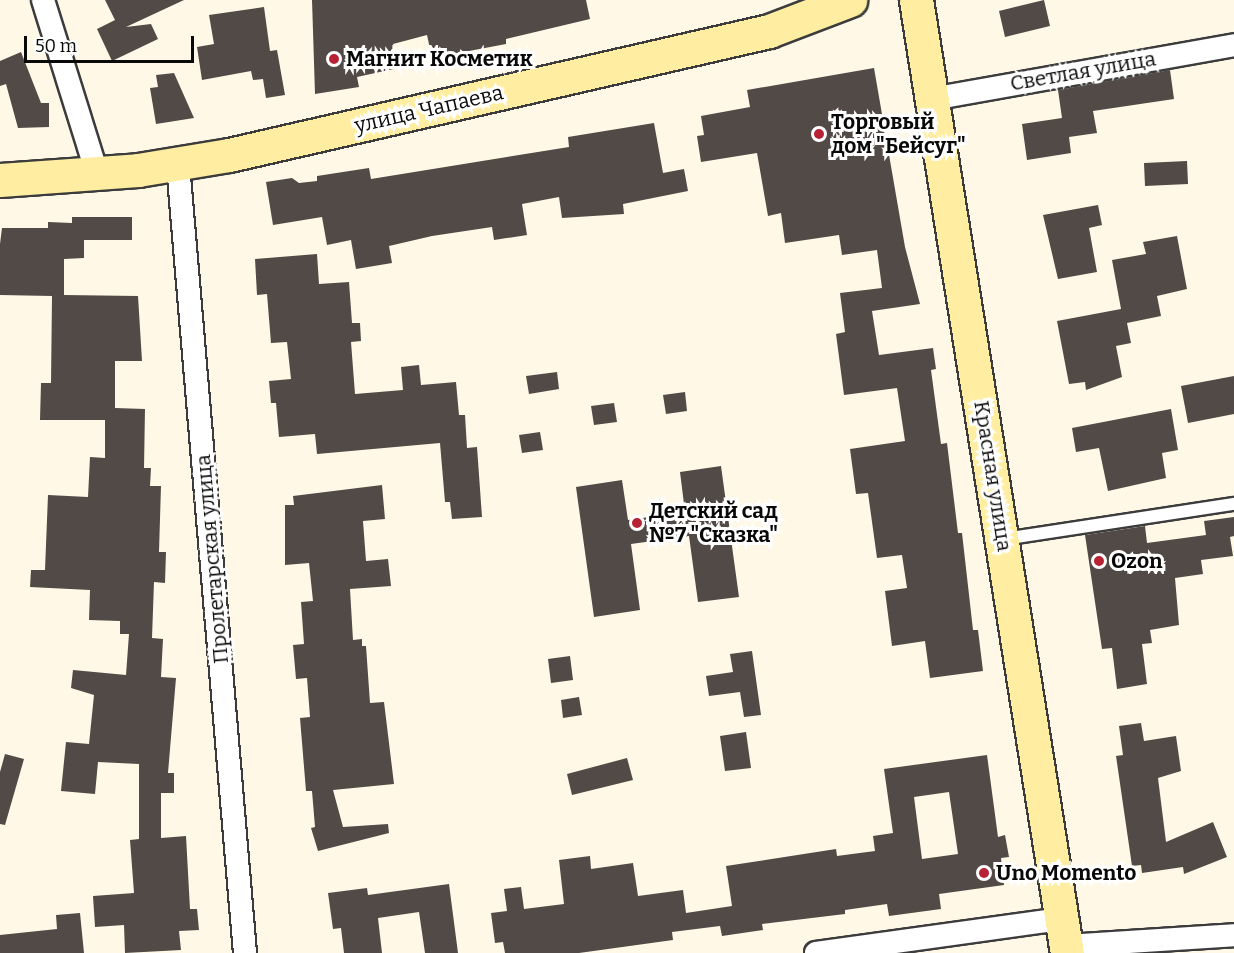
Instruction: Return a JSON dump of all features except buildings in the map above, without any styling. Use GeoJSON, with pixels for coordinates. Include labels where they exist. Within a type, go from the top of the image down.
{"type":"FeatureCollection","features":[{"type":"Feature","properties":{"kind":"street"},"geometry":{"type":"LineString","coordinates":[[43,0],[97,173]]}},
{"type":"Feature","properties":{"kind":"street","name":"улица Чапаева"},"geometry":{"type":"LineString","coordinates":[[0,180],[178,165],[769,31],[850,0]]}},
{"type":"Feature","properties":{"kind":"street","name":"Красная улица"},"geometry":{"type":"LineString","coordinates":[[916,0],[1065,939]]}},
{"type":"Feature","properties":{"kind":"street","name":"Светлая улица"},"geometry":{"type":"LineString","coordinates":[[932,99],[1234,45]]}},
{"type":"Feature","properties":{"kind":"street","name":"Пролетарская улица"},"geometry":{"type":"LineString","coordinates":[[178,165],[245,953]]}},
{"type":"Feature","properties":{"kind":"street"},"geometry":{"type":"LineString","coordinates":[[816,953],[1065,939],[1234,935]]}},
{"type":"Feature","properties":{"kind":"lane"},"geometry":{"type":"LineString","coordinates":[[1003,540],[1234,504]]}},
{"type":"Feature","properties":{"kind":"place","name":"Магнит Косметик"},"geometry":{"type":"Point","coordinates":[334,59]}},
{"type":"Feature","properties":{"kind":"place","name":"Торговый дом \"Бейсуг\""},"geometry":{"type":"Point","coordinates":[819,134]}},
{"type":"Feature","properties":{"kind":"place","name":"Детский сад №7 \"Сказка\""},"geometry":{"type":"Point","coordinates":[637,523]}},
{"type":"Feature","properties":{"kind":"place","name":"Ozon"},"geometry":{"type":"Point","coordinates":[1099,561]}},
{"type":"Feature","properties":{"kind":"place","name":"Uno Momento"},"geometry":{"type":"Point","coordinates":[984,873]}}]}
